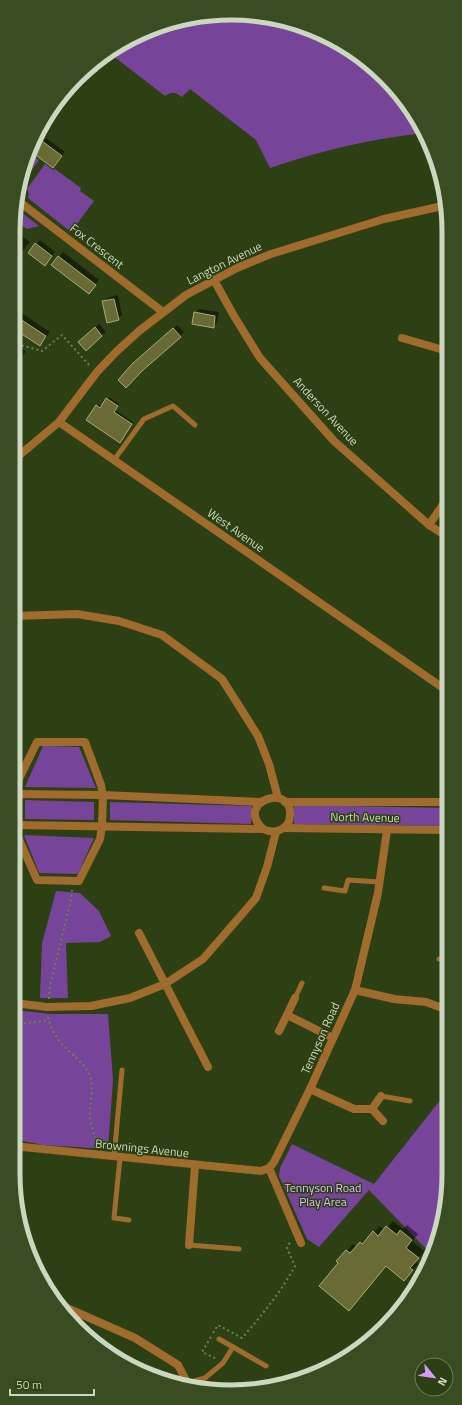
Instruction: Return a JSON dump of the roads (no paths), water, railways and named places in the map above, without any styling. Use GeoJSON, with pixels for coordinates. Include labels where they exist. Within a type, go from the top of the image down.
{"type":"FeatureCollection","features":[{"type":"Feature","properties":{"kind":"street","name":"Fox Crescent"},"geometry":{"type":"LineString","coordinates":[[22,204],[163,312]]}},
{"type":"Feature","properties":{"kind":"street","name":"Langton Avenue"},"geometry":{"type":"LineString","coordinates":[[59,422],[97,372],[116,352],[163,312],[186,295],[237,268],[271,254],[331,234],[384,219],[440,206]]}},
{"type":"Feature","properties":{"kind":"street","name":"Anderson Avenue"},"geometry":{"type":"LineString","coordinates":[[214,280],[260,358],[334,441],[428,526],[442,534]]}},
{"type":"Feature","properties":{"kind":"street"},"geometry":{"type":"LineString","coordinates":[[402,338],[442,350]]}},
{"type":"Feature","properties":{"kind":"street"},"geometry":{"type":"LineString","coordinates":[[20,455],[59,422]]}},
{"type":"Feature","properties":{"kind":"street","name":"West Avenue"},"geometry":{"type":"LineString","coordinates":[[59,422],[442,687]]}},
{"type":"Feature","properties":{"kind":"street"},"geometry":{"type":"LineString","coordinates":[[428,526],[442,506]]}},
{"type":"Feature","properties":{"kind":"street"},"geometry":{"type":"LineString","coordinates":[[20,616],[77,614],[119,620],[162,635],[222,679],[258,736],[281,800],[288,805],[290,815],[288,823],[284,828]]}},
{"type":"Feature","properties":{"kind":"street"},"geometry":{"type":"LineString","coordinates":[[20,779],[37,742],[85,742],[101,785],[103,795],[100,839],[79,881],[37,880],[20,842]]}},
{"type":"Feature","properties":{"kind":"street","name":"North Avenue"},"geometry":{"type":"LineString","coordinates":[[20,794],[103,795],[261,802],[270,797],[281,800],[442,802]]}},
{"type":"Feature","properties":{"kind":"street"},"geometry":{"type":"LineString","coordinates":[[261,802],[255,814],[256,821],[263,829]]}},
{"type":"Feature","properties":{"kind":"street"},"geometry":{"type":"LineString","coordinates":[[20,825],[263,829],[276,832],[267,867],[256,898],[203,959],[165,984],[130,998],[91,1006],[47,1007],[20,1003]]}},
{"type":"Feature","properties":{"kind":"street","name":"North Avenue"},"geometry":{"type":"LineString","coordinates":[[276,832],[284,828],[442,830]]}},
{"type":"Feature","properties":{"kind":"street","name":"Tennyson Road"},"geometry":{"type":"LineString","coordinates":[[269,1168],[274,1162],[310,1089],[355,990],[379,882],[387,830]]}},
{"type":"Feature","properties":{"kind":"street"},"geometry":{"type":"LineString","coordinates":[[139,933],[208,1067]]}},
{"type":"Feature","properties":{"kind":"street"},"geometry":{"type":"LineString","coordinates":[[355,990],[394,999],[426,1002],[442,1009]]}},
{"type":"Feature","properties":{"kind":"street"},"geometry":{"type":"LineString","coordinates":[[279,1031],[295,998]]}},
{"type":"Feature","properties":{"kind":"street"},"geometry":{"type":"LineString","coordinates":[[287,1015],[333,1038]]}},
{"type":"Feature","properties":{"kind":"street"},"geometry":{"type":"LineString","coordinates":[[310,1089],[354,1110],[372,1109]]}},
{"type":"Feature","properties":{"kind":"street"},"geometry":{"type":"LineString","coordinates":[[372,1109],[381,1096]]}},
{"type":"Feature","properties":{"kind":"street"},"geometry":{"type":"LineString","coordinates":[[372,1109],[383,1121]]}},
{"type":"Feature","properties":{"kind":"street","name":"Brownings Avenue"},"geometry":{"type":"LineString","coordinates":[[20,1147],[117,1158],[261,1171],[269,1168]]}},
{"type":"Feature","properties":{"kind":"street"},"geometry":{"type":"LineString","coordinates":[[189,1245],[195,1165]]}},
{"type":"Feature","properties":{"kind":"street"},"geometry":{"type":"LineString","coordinates":[[269,1168],[301,1243]]}},
{"type":"Feature","properties":{"kind":"street"},"geometry":{"type":"LineString","coordinates":[[71,1311],[135,1338],[178,1365],[186,1380]]}},
{"type":"Feature","properties":{"kind":"lane"},"geometry":{"type":"LineString","coordinates":[[114,460],[144,419],[173,406],[195,425]]}},
{"type":"Feature","properties":{"kind":"lane"},"geometry":{"type":"LineString","coordinates":[[324,888],[345,891],[348,880],[379,882]]}},
{"type":"Feature","properties":{"kind":"lane"},"geometry":{"type":"LineString","coordinates":[[295,998],[302,983]]}},
{"type":"Feature","properties":{"kind":"lane"},"geometry":{"type":"LineString","coordinates":[[122,1070],[114,1218],[129,1220]]}},
{"type":"Feature","properties":{"kind":"lane"},"geometry":{"type":"LineString","coordinates":[[381,1096],[410,1101]]}},
{"type":"Feature","properties":{"kind":"lane"},"geometry":{"type":"LineString","coordinates":[[189,1245],[239,1249]]}},
{"type":"Feature","properties":{"kind":"lane"},"geometry":{"type":"LineString","coordinates":[[219,1339],[266,1366]]}},
{"type":"Feature","properties":{"kind":"lane"},"geometry":{"type":"LineString","coordinates":[[195,1382],[205,1378],[223,1363],[233,1347]]}},
{"type":"Feature","properties":{"kind":"park label","name":"Tennyson Road Play Area"},"geometry":{"type":"Point","coordinates":[323,1194]}}]}
